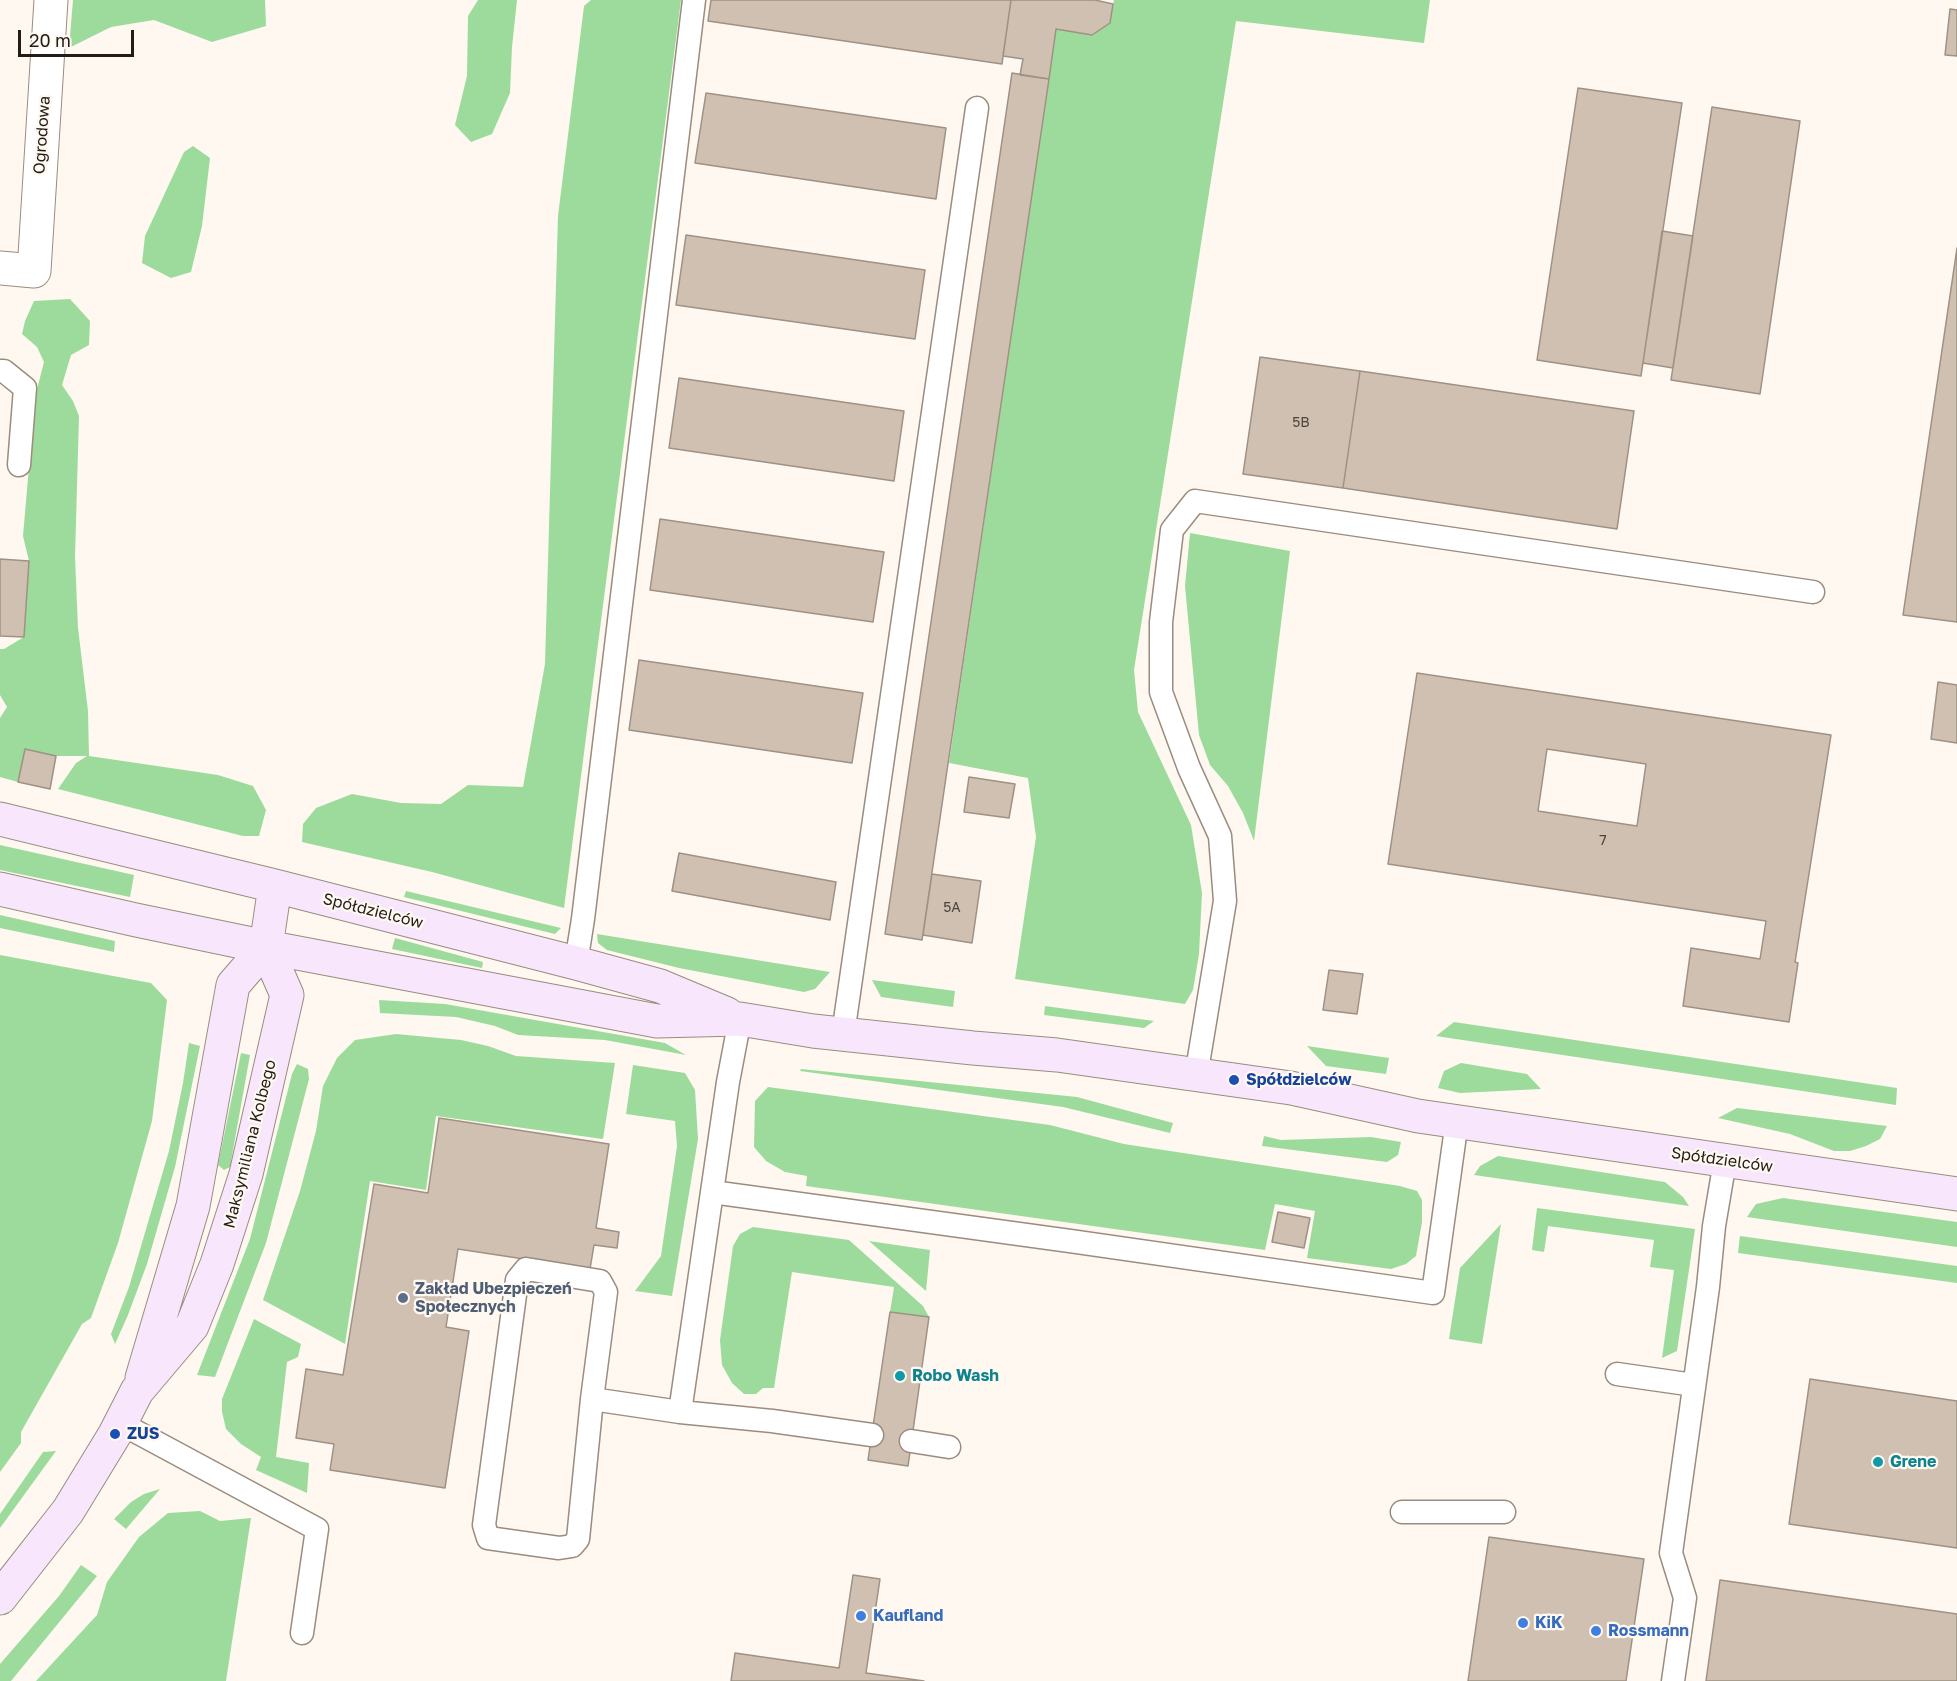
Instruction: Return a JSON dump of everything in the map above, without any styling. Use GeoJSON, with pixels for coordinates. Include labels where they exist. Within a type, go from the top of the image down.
{"type":"FeatureCollection","features":[{"type":"Feature","properties":{"kind":"street","name":"Ogrodowa"},"geometry":{"type":"LineString","coordinates":[[0,268],[34,271],[51,0]]}},
{"type":"Feature","properties":{"kind":"street","name":"Spółdzielców"},"geometry":{"type":"LineString","coordinates":[[0,819],[576,963],[660,986],[740,1019]]}},
{"type":"Feature","properties":{"kind":"street"},"geometry":{"type":"LineString","coordinates":[[266,947],[275,886]]}},
{"type":"Feature","properties":{"kind":"street","name":"Spółdzielców"},"geometry":{"type":"LineString","coordinates":[[0,889],[266,947],[657,1021],[740,1019],[813,1031],[1057,1055],[1291,1088],[1418,1116],[1957,1194]]}},
{"type":"Feature","properties":{"kind":"street","name":"Maksymiliana Kolbego"},"geometry":{"type":"LineString","coordinates":[[0,1598],[68,1511],[137,1391],[193,1206],[233,986],[266,947],[286,995],[255,1138],[237,1205],[217,1264],[192,1326],[137,1391]]}},
{"type":"Feature","properties":{"kind":"lane"},"geometry":{"type":"LineString","coordinates":[[576,963],[694,0]]}},
{"type":"Feature","properties":{"kind":"lane"},"geometry":{"type":"LineString","coordinates":[[843,1034],[977,108]]}},
{"type":"Feature","properties":{"kind":"lane"},"geometry":{"type":"LineString","coordinates":[[0,371],[4,371],[25,388],[19,465]]}},
{"type":"Feature","properties":{"kind":"lane"},"geometry":{"type":"LineString","coordinates":[[1196,1076],[1225,901],[1220,836],[1189,768],[1161,692],[1161,622],[1172,530],[1195,501],[1814,592]]}},
{"type":"Feature","properties":{"kind":"lane"},"geometry":{"type":"LineString","coordinates":[[680,1412],[728,1082],[740,1019]]}},
{"type":"Feature","properties":{"kind":"lane"},"geometry":{"type":"LineString","coordinates":[[712,1192],[827,1206],[1433,1293],[1457,1121]]}},
{"type":"Feature","properties":{"kind":"lane"},"geometry":{"type":"LineString","coordinates":[[1673,1681],[1685,1598],[1671,1553],[1714,1226],[1725,1161]]}},
{"type":"Feature","properties":{"kind":"lane"},"geometry":{"type":"LineString","coordinates":[[526,1269],[600,1281],[606,1292],[592,1399],[578,1539],[572,1546],[559,1548],[488,1538],[484,1525],[517,1280],[526,1269]]}},
{"type":"Feature","properties":{"kind":"lane"},"geometry":{"type":"LineString","coordinates":[[1617,1374],[1694,1385]]}},
{"type":"Feature","properties":{"kind":"lane"},"geometry":{"type":"LineString","coordinates":[[592,1399],[872,1435]]}},
{"type":"Feature","properties":{"kind":"lane"},"geometry":{"type":"LineString","coordinates":[[120,1423],[317,1528],[302,1633]]}},
{"type":"Feature","properties":{"kind":"lane"},"geometry":{"type":"LineString","coordinates":[[911,1441],[949,1447]]}},
{"type":"Feature","properties":{"kind":"lane"},"geometry":{"type":"LineString","coordinates":[[1402,1512],[1504,1512]]}},
{"type":"Feature","properties":{"kind":"green space"},"geometry":{"type":"Polygon","coordinates":[[[73,0],[265,0],[266,26],[212,42],[154,20],[111,27],[69,48],[73,0]]]}},
{"type":"Feature","properties":{"kind":"green space"},"geometry":{"type":"Polygon","coordinates":[[[478,0],[517,0],[510,93],[492,134],[471,142],[455,125],[467,76],[468,16],[478,0]]]}},
{"type":"Feature","properties":{"kind":"green space"},"geometry":{"type":"Polygon","coordinates":[[[591,0],[681,0],[564,908],[432,872],[302,842],[303,824],[316,808],[352,794],[401,803],[441,804],[468,785],[523,787],[545,664],[558,216],[584,6],[591,0]]]}},
{"type":"Feature","properties":{"kind":"green space"},"geometry":{"type":"Polygon","coordinates":[[[1114,0],[1430,0],[1424,43],[1236,21],[1134,670],[1138,712],[1191,825],[1202,893],[1199,954],[1193,990],[1185,1004],[1015,979],[1036,837],[1028,778],[949,763],[1056,29],[1092,35],[1109,23],[1114,0]]]}},
{"type":"Feature","properties":{"kind":"green space"},"geometry":{"type":"Polygon","coordinates":[[[193,146],[210,158],[202,226],[191,272],[171,278],[142,263],[145,236],[184,152],[193,146]]]}},
{"type":"Feature","properties":{"kind":"green space"},"geometry":{"type":"Polygon","coordinates":[[[70,299],[90,321],[89,345],[71,355],[62,385],[73,401],[79,416],[75,557],[78,628],[88,711],[89,756],[218,775],[253,786],[266,810],[259,836],[243,836],[58,789],[76,763],[87,756],[56,756],[25,750],[18,782],[0,777],[0,718],[7,707],[0,695],[0,649],[24,637],[29,561],[23,536],[35,397],[44,362],[37,347],[22,334],[34,301],[70,299]]]}},
{"type":"Feature","properties":{"kind":"green space"},"geometry":{"type":"Polygon","coordinates":[[[1190,533],[1290,551],[1254,841],[1243,813],[1228,786],[1210,765],[1199,735],[1185,586],[1190,533]]]}},
{"type":"Feature","properties":{"kind":"green space"},"geometry":{"type":"Polygon","coordinates":[[[0,845],[134,875],[130,897],[0,870],[0,845]]]}},
{"type":"Feature","properties":{"kind":"green space"},"geometry":{"type":"Polygon","coordinates":[[[406,891],[561,928],[555,934],[404,897],[406,891]]]}},
{"type":"Feature","properties":{"kind":"green space"},"geometry":{"type":"Polygon","coordinates":[[[0,915],[115,941],[114,952],[0,928],[0,915]]]}},
{"type":"Feature","properties":{"kind":"green space"},"geometry":{"type":"Polygon","coordinates":[[[597,934],[830,972],[815,989],[804,992],[679,968],[607,950],[598,943],[597,934]]]}},
{"type":"Feature","properties":{"kind":"green space"},"geometry":{"type":"Polygon","coordinates":[[[395,938],[483,962],[482,968],[392,949],[395,938]]]}},
{"type":"Feature","properties":{"kind":"green space"},"geometry":{"type":"Polygon","coordinates":[[[0,955],[151,983],[167,1000],[152,1121],[118,1243],[91,1318],[82,1324],[21,1432],[21,1443],[0,1472],[0,955]]]}},
{"type":"Feature","properties":{"kind":"green space"},"geometry":{"type":"Polygon","coordinates":[[[872,980],[955,991],[953,1007],[881,997],[872,980]]]}},
{"type":"Feature","properties":{"kind":"green space"},"geometry":{"type":"Polygon","coordinates":[[[379,1000],[445,1004],[665,1043],[686,1055],[605,1040],[518,1035],[495,1026],[456,1017],[380,1013],[379,1000]]]}},
{"type":"Feature","properties":{"kind":"green space"},"geometry":{"type":"Polygon","coordinates":[[[1045,1006],[1154,1021],[1144,1028],[1044,1015],[1045,1006]]]}},
{"type":"Feature","properties":{"kind":"green space"},"geometry":{"type":"Polygon","coordinates":[[[1454,1022],[1897,1088],[1896,1105],[1436,1036],[1454,1022]]]}},
{"type":"Feature","properties":{"kind":"green space"},"geometry":{"type":"Polygon","coordinates":[[[396,1034],[461,1040],[516,1056],[615,1063],[603,1139],[436,1116],[426,1190],[370,1181],[345,1344],[263,1300],[300,1191],[316,1131],[323,1086],[337,1058],[355,1040],[396,1034]]]}},
{"type":"Feature","properties":{"kind":"green space"},"geometry":{"type":"Polygon","coordinates":[[[189,1043],[200,1046],[175,1167],[147,1264],[115,1344],[111,1334],[129,1287],[169,1151],[189,1043]]]}},
{"type":"Feature","properties":{"kind":"green space"},"geometry":{"type":"Polygon","coordinates":[[[1307,1046],[1389,1058],[1386,1074],[1326,1066],[1307,1046]]]}},
{"type":"Feature","properties":{"kind":"green space"},"geometry":{"type":"Polygon","coordinates":[[[241,1053],[250,1055],[230,1167],[224,1170],[218,1165],[241,1053]]]}},
{"type":"Feature","properties":{"kind":"green space"},"geometry":{"type":"Polygon","coordinates":[[[1461,1063],[1527,1074],[1541,1089],[1460,1093],[1438,1088],[1444,1071],[1461,1063]]]}},
{"type":"Feature","properties":{"kind":"green space"},"geometry":{"type":"Polygon","coordinates":[[[297,1064],[308,1069],[309,1079],[266,1243],[215,1377],[197,1375],[250,1239],[292,1074],[297,1064]]]}},
{"type":"Feature","properties":{"kind":"green space"},"geometry":{"type":"Polygon","coordinates":[[[633,1065],[685,1073],[695,1090],[698,1139],[672,1296],[635,1291],[661,1256],[677,1146],[675,1121],[626,1114],[633,1065]]]}},
{"type":"Feature","properties":{"kind":"green space"},"geometry":{"type":"Polygon","coordinates":[[[801,1069],[1077,1097],[1173,1123],[1170,1133],[1063,1107],[800,1071],[801,1069]]]}},
{"type":"Feature","properties":{"kind":"green space"},"geometry":{"type":"Polygon","coordinates":[[[768,1087],[1050,1125],[1124,1144],[1400,1186],[1417,1191],[1422,1200],[1422,1222],[1416,1256],[1406,1264],[1391,1269],[1307,1258],[1315,1211],[1275,1204],[1265,1250],[806,1186],[807,1176],[785,1172],[766,1161],[754,1147],[755,1101],[768,1087]]]}},
{"type":"Feature","properties":{"kind":"green space"},"geometry":{"type":"Polygon","coordinates":[[[1737,1108],[1887,1126],[1880,1139],[1866,1146],[1850,1151],[1834,1151],[1790,1134],[1718,1118],[1737,1108]]]}},
{"type":"Feature","properties":{"kind":"green space"},"geometry":{"type":"Polygon","coordinates":[[[1264,1136],[1281,1140],[1371,1137],[1401,1142],[1398,1155],[1387,1162],[1262,1146],[1264,1136]]]}},
{"type":"Feature","properties":{"kind":"green space"},"geometry":{"type":"Polygon","coordinates":[[[1498,1156],[1665,1182],[1683,1197],[1689,1206],[1474,1175],[1480,1166],[1498,1156]]]}},
{"type":"Feature","properties":{"kind":"green space"},"geometry":{"type":"Polygon","coordinates":[[[1783,1198],[1957,1222],[1957,1247],[1747,1217],[1756,1204],[1783,1198]]]}},
{"type":"Feature","properties":{"kind":"green space"},"geometry":{"type":"Polygon","coordinates":[[[1537,1208],[1695,1229],[1677,1351],[1662,1358],[1674,1270],[1650,1267],[1654,1240],[1548,1226],[1544,1252],[1532,1250],[1537,1208]]]}},
{"type":"Feature","properties":{"kind":"green space"},"geometry":{"type":"Polygon","coordinates":[[[1501,1224],[1482,1344],[1449,1339],[1460,1268],[1501,1224]]]}},
{"type":"Feature","properties":{"kind":"green space"},"geometry":{"type":"Polygon","coordinates":[[[753,1227],[849,1240],[923,1306],[929,1317],[890,1312],[894,1287],[792,1272],[774,1388],[763,1388],[756,1394],[744,1394],[732,1383],[722,1365],[720,1340],[733,1246],[740,1234],[753,1227]]]}},
{"type":"Feature","properties":{"kind":"green space"},"geometry":{"type":"Polygon","coordinates":[[[1740,1236],[1957,1266],[1957,1283],[1738,1253],[1740,1236]]]}},
{"type":"Feature","properties":{"kind":"green space"},"geometry":{"type":"Polygon","coordinates":[[[869,1241],[930,1250],[926,1291],[869,1241]]]}},
{"type":"Feature","properties":{"kind":"green space"},"geometry":{"type":"Polygon","coordinates":[[[254,1319],[301,1344],[298,1357],[287,1362],[276,1457],[309,1463],[307,1493],[256,1470],[261,1457],[241,1444],[226,1429],[222,1399],[254,1319]]]}},
{"type":"Feature","properties":{"kind":"green space"},"geometry":{"type":"Polygon","coordinates":[[[56,1451],[0,1528],[0,1514],[43,1452],[56,1451]]]}},
{"type":"Feature","properties":{"kind":"green space"},"geometry":{"type":"Polygon","coordinates":[[[160,1489],[126,1529],[114,1519],[131,1502],[144,1494],[160,1489]]]}},
{"type":"Feature","properties":{"kind":"green space"},"geometry":{"type":"Polygon","coordinates":[[[200,1511],[220,1521],[251,1518],[226,1681],[36,1681],[97,1615],[107,1582],[139,1537],[168,1513],[200,1511]]]}},
{"type":"Feature","properties":{"kind":"green space"},"geometry":{"type":"Polygon","coordinates":[[[81,1565],[97,1576],[11,1681],[0,1681],[0,1664],[59,1596],[81,1565]]]}},
{"type":"Feature","properties":{"kind":"building"},"geometry":{"type":"Polygon","coordinates":[[[711,0],[1011,0],[1002,64],[708,21],[711,0]]]}},
{"type":"Feature","properties":{"kind":"building"},"geometry":{"type":"Polygon","coordinates":[[[1011,0],[1095,0],[1113,4],[1110,23],[1092,35],[1056,29],[1049,79],[1020,75],[1023,59],[1003,56],[1011,0]]]}},
{"type":"Feature","properties":{"kind":"building"},"geometry":{"type":"Polygon","coordinates":[[[1950,9],[1957,10],[1957,56],[1945,55],[1950,9]]]}},
{"type":"Feature","properties":{"kind":"building"},"geometry":{"type":"Polygon","coordinates":[[[1012,73],[1049,79],[922,940],[885,934],[1012,73]]]}},
{"type":"Feature","properties":{"kind":"building"},"geometry":{"type":"Polygon","coordinates":[[[1578,88],[1682,103],[1641,376],[1537,360],[1578,88]]]}},
{"type":"Feature","properties":{"kind":"building"},"geometry":{"type":"Polygon","coordinates":[[[706,93],[946,128],[936,199],[695,163],[706,93]]]}},
{"type":"Feature","properties":{"kind":"building"},"geometry":{"type":"Polygon","coordinates":[[[1712,107],[1800,121],[1760,394],[1671,380],[1712,107]]]}},
{"type":"Feature","properties":{"kind":"building"},"geometry":{"type":"Polygon","coordinates":[[[1662,231],[1693,236],[1673,368],[1643,363],[1662,231]]]}},
{"type":"Feature","properties":{"kind":"building"},"geometry":{"type":"Polygon","coordinates":[[[686,235],[925,270],[915,339],[676,305],[686,235]]]}},
{"type":"Feature","properties":{"kind":"building"},"geometry":{"type":"Polygon","coordinates":[[[1957,248],[1957,622],[1903,615],[1957,248]]]}},
{"type":"Feature","properties":{"kind":"building"},"geometry":{"type":"Polygon","coordinates":[[[1260,357],[1360,371],[1343,488],[1243,474],[1260,357]]]}},
{"type":"Feature","properties":{"kind":"building"},"geometry":{"type":"Polygon","coordinates":[[[1360,371],[1634,411],[1617,529],[1343,488],[1360,371]]]}},
{"type":"Feature","properties":{"kind":"building"},"geometry":{"type":"Polygon","coordinates":[[[679,378],[904,411],[894,481],[669,448],[679,378]]]}},
{"type":"Feature","properties":{"kind":"building"},"geometry":{"type":"Polygon","coordinates":[[[660,519],[884,552],[873,622],[650,590],[660,519]]]}},
{"type":"Feature","properties":{"kind":"building"},"geometry":{"type":"Polygon","coordinates":[[[0,559],[29,561],[24,637],[0,636],[0,559]]]}},
{"type":"Feature","properties":{"kind":"building"},"geometry":{"type":"Polygon","coordinates":[[[639,660],[863,693],[852,763],[629,730],[639,660]]]}},
{"type":"Feature","properties":{"kind":"building"},"geometry":{"type":"Polygon","coordinates":[[[1417,673],[1831,735],[1795,962],[1798,963],[1789,1022],[1683,1006],[1691,948],[1760,959],[1766,921],[1388,864],[1417,673]],[[1547,749],[1538,811],[1637,826],[1646,764],[1547,749]]]}},
{"type":"Feature","properties":{"kind":"building"},"geometry":{"type":"Polygon","coordinates":[[[1938,682],[1957,685],[1957,743],[1931,739],[1938,682]]]}},
{"type":"Feature","properties":{"kind":"building"},"geometry":{"type":"Polygon","coordinates":[[[25,749],[56,756],[50,789],[18,782],[25,749]]]}},
{"type":"Feature","properties":{"kind":"building"},"geometry":{"type":"Polygon","coordinates":[[[969,777],[1015,784],[1009,818],[964,812],[969,777]]]}},
{"type":"Feature","properties":{"kind":"building"},"geometry":{"type":"Polygon","coordinates":[[[679,853],[836,882],[830,920],[672,891],[679,853]]]}},
{"type":"Feature","properties":{"kind":"building"},"geometry":{"type":"Polygon","coordinates":[[[932,874],[981,881],[972,943],[923,935],[932,874]]]}},
{"type":"Feature","properties":{"kind":"building"},"geometry":{"type":"Polygon","coordinates":[[[1329,970],[1363,974],[1357,1014],[1323,1010],[1329,970]]]}},
{"type":"Feature","properties":{"kind":"building","name":"Zakład Ubezpieczeń Społecznych"},"geometry":{"type":"Polygon","coordinates":[[[439,1118],[609,1144],[596,1228],[619,1232],[617,1248],[594,1245],[590,1269],[458,1249],[446,1327],[469,1331],[445,1488],[330,1470],[334,1444],[296,1438],[306,1369],[343,1375],[374,1184],[428,1193],[439,1118]]]}},
{"type":"Feature","properties":{"kind":"building"},"geometry":{"type":"Polygon","coordinates":[[[1278,1212],[1310,1218],[1304,1248],[1272,1242],[1278,1212]]]}},
{"type":"Feature","properties":{"kind":"building","name":"Robo Wash"},"geometry":{"type":"Polygon","coordinates":[[[890,1312],[929,1317],[908,1466],[868,1460],[890,1312]]]}},
{"type":"Feature","properties":{"kind":"building","name":"Grene"},"geometry":{"type":"Polygon","coordinates":[[[1810,1379],[1957,1401],[1957,1548],[1789,1524],[1810,1379]]]}},
{"type":"Feature","properties":{"kind":"building"},"geometry":{"type":"Polygon","coordinates":[[[1489,1537],[1644,1559],[1626,1681],[1468,1681],[1489,1537]]]}},
{"type":"Feature","properties":{"kind":"building","name":"Kaufland"},"geometry":{"type":"Polygon","coordinates":[[[853,1575],[880,1579],[866,1673],[924,1681],[731,1681],[735,1653],[839,1668],[853,1575]]]}},
{"type":"Feature","properties":{"kind":"building"},"geometry":{"type":"Polygon","coordinates":[[[1720,1580],[1957,1614],[1957,1681],[1706,1681],[1720,1580]]]}},
{"type":"Feature","properties":{"kind":"place","name":"Spółdzielców"},"geometry":{"type":"Point","coordinates":[1234,1080]}},
{"type":"Feature","properties":{"kind":"place","name":"Zakład Ubezpieczeń Społecznych"},"geometry":{"type":"Point","coordinates":[403,1298]}},
{"type":"Feature","properties":{"kind":"place","name":"Robo Wash"},"geometry":{"type":"Point","coordinates":[900,1376]}},
{"type":"Feature","properties":{"kind":"place","name":"ZUS"},"geometry":{"type":"Point","coordinates":[115,1434]}},
{"type":"Feature","properties":{"kind":"place","name":"Grene"},"geometry":{"type":"Point","coordinates":[1878,1462]}},
{"type":"Feature","properties":{"kind":"place","name":"Kaufland"},"geometry":{"type":"Point","coordinates":[861,1616]}},
{"type":"Feature","properties":{"kind":"place","name":"KiK"},"geometry":{"type":"Point","coordinates":[1523,1623]}},
{"type":"Feature","properties":{"kind":"place","name":"Rossmann"},"geometry":{"type":"Point","coordinates":[1596,1631]}}]}
